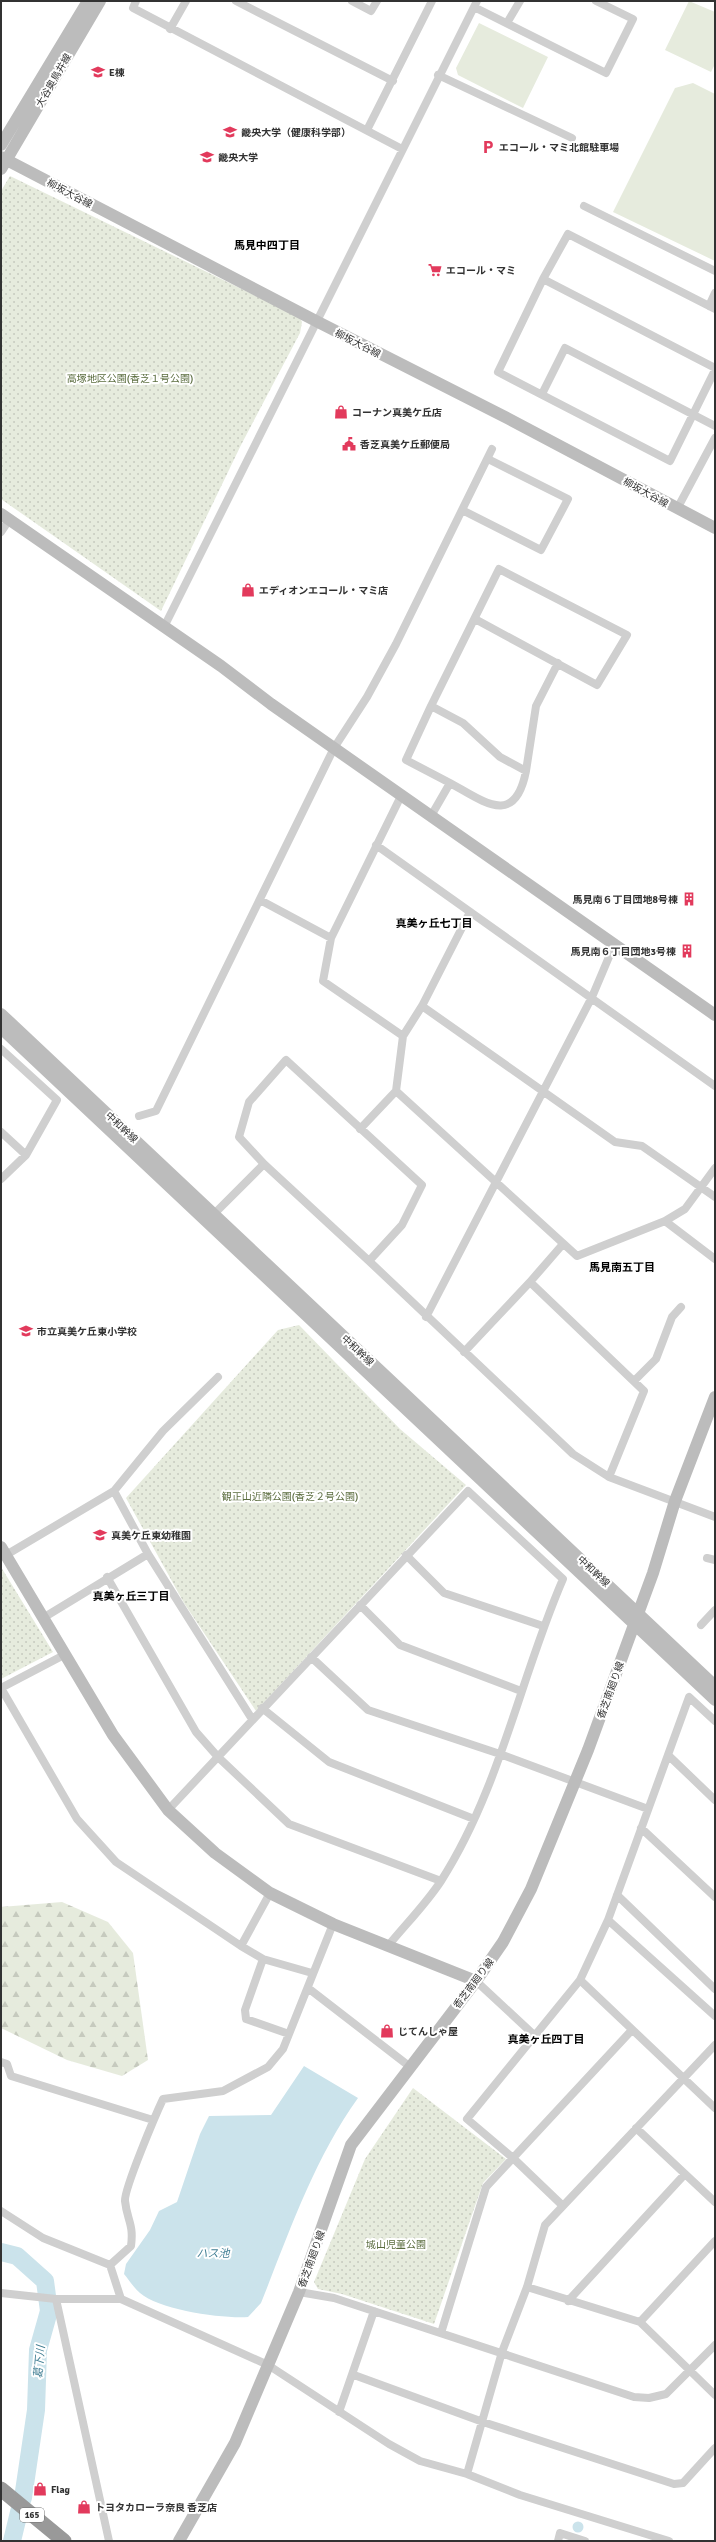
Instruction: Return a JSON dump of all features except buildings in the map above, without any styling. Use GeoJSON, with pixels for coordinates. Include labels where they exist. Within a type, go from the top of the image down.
{"type":"FeatureCollection","features":[{"type":"Feature","properties":{"kind":"highway","name":"165"},"geometry":{"type":"LineString","coordinates":[[1,2489],[64,2541]]}},
{"type":"Feature","properties":{"kind":"street","name":"大谷奥鳥井線"},"geometry":{"type":"LineString","coordinates":[[1,145],[88,1]]}},
{"type":"Feature","properties":{"kind":"street","name":"大谷奥鳥井線"},"geometry":{"type":"LineString","coordinates":[[3,162],[100,1]]}},
{"type":"Feature","properties":{"kind":"street"},"geometry":{"type":"LineString","coordinates":[[136,1],[133,8],[170,29],[402,149]]}},
{"type":"Feature","properties":{"kind":"street"},"geometry":{"type":"LineString","coordinates":[[170,29],[186,1]]}},
{"type":"Feature","properties":{"kind":"street"},"geometry":{"type":"LineString","coordinates":[[236,1],[393,81]]}},
{"type":"Feature","properties":{"kind":"street"},"geometry":{"type":"LineString","coordinates":[[352,1],[372,11],[377,1]]}},
{"type":"Feature","properties":{"kind":"street"},"geometry":{"type":"LineString","coordinates":[[367,130],[432,1]]}},
{"type":"Feature","properties":{"kind":"street"},"geometry":{"type":"LineString","coordinates":[[507,23],[520,1]]}},
{"type":"Feature","properties":{"kind":"street"},"geometry":{"type":"LineString","coordinates":[[164,627],[318,322],[438,75],[475,4],[507,23],[606,73],[633,19],[596,1]]}},
{"type":"Feature","properties":{"kind":"street"},"geometry":{"type":"LineString","coordinates":[[438,75],[572,138]]}},
{"type":"Feature","properties":{"kind":"street","name":"柳坂大谷線"},"geometry":{"type":"LineString","coordinates":[[3,162],[509,419],[715,528]]}},
{"type":"Feature","properties":{"kind":"street"},"geometry":{"type":"LineString","coordinates":[[584,206],[715,271]]}},
{"type":"Feature","properties":{"kind":"street"},"geometry":{"type":"LineString","coordinates":[[543,279],[715,369],[670,461],[498,372],[543,279],[568,234],[712,308],[715,293]]}},
{"type":"Feature","properties":{"kind":"street"},"geometry":{"type":"LineString","coordinates":[[542,394],[565,348],[715,426]]}},
{"type":"Feature","properties":{"kind":"street"},"geometry":{"type":"LineString","coordinates":[[677,509],[715,438]]}},
{"type":"Feature","properties":{"kind":"street"},"geometry":{"type":"LineString","coordinates":[[139,1116],[156,1111],[334,748],[367,698],[492,449]]}},
{"type":"Feature","properties":{"kind":"street"},"geometry":{"type":"LineString","coordinates":[[462,510],[541,550],[568,499],[488,459]]}},
{"type":"Feature","properties":{"kind":"street"},"geometry":{"type":"LineString","coordinates":[[1,532],[5,517],[164,627],[401,796],[715,1015]]}},
{"type":"Feature","properties":{"kind":"street"},"geometry":{"type":"LineString","coordinates":[[475,619],[558,663],[597,685],[627,635],[499,569],[406,760],[489,804],[501,807],[514,800],[526,771],[536,706],[558,663]]}},
{"type":"Feature","properties":{"kind":"street"},"geometry":{"type":"LineString","coordinates":[[431,706],[463,723],[500,757],[526,771]]}},
{"type":"Feature","properties":{"kind":"street"},"geometry":{"type":"LineString","coordinates":[[431,816],[450,783]]}},
{"type":"Feature","properties":{"kind":"street"},"geometry":{"type":"LineString","coordinates":[[401,796],[330,938],[323,981],[403,1036]]}},
{"type":"Feature","properties":{"kind":"street"},"geometry":{"type":"LineString","coordinates":[[376,845],[592,997],[715,1086]]}},
{"type":"Feature","properties":{"kind":"street"},"geometry":{"type":"LineString","coordinates":[[260,900],[330,938]]}},
{"type":"Feature","properties":{"kind":"street"},"geometry":{"type":"LineString","coordinates":[[360,1129],[396,1091],[403,1036],[422,1006],[470,912]]}},
{"type":"Feature","properties":{"kind":"street"},"geometry":{"type":"LineString","coordinates":[[426,1316],[592,997],[614,944]]}},
{"type":"Feature","properties":{"kind":"street"},"geometry":{"type":"LineString","coordinates":[[422,1006],[615,1142],[642,1146],[715,1197]]}},
{"type":"Feature","properties":{"kind":"street","name":"中和幹線"},"geometry":{"type":"LineString","coordinates":[[1,1014],[214,1214],[636,1618],[715,1700]]}},
{"type":"Feature","properties":{"kind":"street","name":"中和幹線"},"geometry":{"type":"LineString","coordinates":[[1,1028],[636,1618],[715,1686]]}},
{"type":"Feature","properties":{"kind":"street"},"geometry":{"type":"LineString","coordinates":[[1,1049],[57,1100],[26,1155],[1,1179]]}},
{"type":"Feature","properties":{"kind":"street"},"geometry":{"type":"LineString","coordinates":[[370,1261],[402,1225],[422,1185],[286,1060],[249,1102],[239,1137],[264,1164],[370,1261],[426,1316],[573,1454],[610,1477],[715,1517]]}},
{"type":"Feature","properties":{"kind":"street"},"geometry":{"type":"LineString","coordinates":[[396,1091],[577,1256],[665,1221],[685,1209],[715,1168]]}},
{"type":"Feature","properties":{"kind":"street"},"geometry":{"type":"LineString","coordinates":[[1,1132],[26,1155]]}},
{"type":"Feature","properties":{"kind":"street"},"geometry":{"type":"LineString","coordinates":[[214,1214],[264,1164]]}},
{"type":"Feature","properties":{"kind":"street"},"geometry":{"type":"LineString","coordinates":[[665,1221],[715,1258]]}},
{"type":"Feature","properties":{"kind":"street"},"geometry":{"type":"LineString","coordinates":[[464,1352],[530,1282],[563,1244]]}},
{"type":"Feature","properties":{"kind":"street"},"geometry":{"type":"LineString","coordinates":[[530,1282],[644,1391],[610,1477]]}},
{"type":"Feature","properties":{"kind":"street"},"geometry":{"type":"LineString","coordinates":[[634,1381],[656,1359],[672,1317],[681,1307]]}},
{"type":"Feature","properties":{"kind":"street"},"geometry":{"type":"LineString","coordinates":[[218,1377],[163,1431],[114,1490],[3,1550],[42,1618],[113,1735],[168,1810],[215,1853],[270,1893],[333,1924],[476,1981],[534,2035]]}},
{"type":"Feature","properties":{"kind":"street","name":"香芝南廻り線"},"geometry":{"type":"LineString","coordinates":[[179,2541],[235,2443],[299,2292],[351,2145],[409,2066],[476,1981],[503,1942],[531,1889],[575,1782],[653,1573],[675,1501],[715,1397]]}},
{"type":"Feature","properties":{"kind":"street"},"geometry":{"type":"LineString","coordinates":[[114,1490],[148,1554],[252,1719]]}},
{"type":"Feature","properties":{"kind":"street"},"geometry":{"type":"LineString","coordinates":[[168,1810],[262,1708],[468,1491],[563,1579],[543,1626],[500,1754],[474,1819],[441,1881],[388,1946]]}},
{"type":"Feature","properties":{"kind":"street"},"geometry":{"type":"LineString","coordinates":[[42,1618],[107,1577],[148,1554]]}},
{"type":"Feature","properties":{"kind":"street"},"geometry":{"type":"LineString","coordinates":[[406,1555],[444,1592],[543,1626]]}},
{"type":"Feature","properties":{"kind":"street"},"geometry":{"type":"LineString","coordinates":[[107,1577],[196,1732],[218,1757],[289,1824],[441,1881]]}},
{"type":"Feature","properties":{"kind":"street"},"geometry":{"type":"LineString","coordinates":[[360,1604],[400,1645],[521,1690]]}},
{"type":"Feature","properties":{"kind":"street"},"geometry":{"type":"LineString","coordinates":[[701,1624],[715,1610]]}},
{"type":"Feature","properties":{"kind":"street"},"geometry":{"type":"LineString","coordinates":[[64,1655],[1,1688],[77,1819],[116,1862],[240,1946],[263,1959],[312,1973]]}},
{"type":"Feature","properties":{"kind":"street"},"geometry":{"type":"LineString","coordinates":[[311,1657],[368,1710],[500,1754],[648,1809]]}},
{"type":"Feature","properties":{"kind":"street"},"geometry":{"type":"LineString","coordinates":[[563,2206],[514,2158],[467,2119],[580,1980],[608,1920],[689,1697],[715,1721]]}},
{"type":"Feature","properties":{"kind":"street"},"geometry":{"type":"LineString","coordinates":[[262,1708],[329,1762],[474,1819]]}},
{"type":"Feature","properties":{"kind":"street"},"geometry":{"type":"LineString","coordinates":[[668,1756],[715,1800]]}},
{"type":"Feature","properties":{"kind":"street"},"geometry":{"type":"LineString","coordinates":[[641,1828],[715,1897]]}},
{"type":"Feature","properties":{"kind":"street"},"geometry":{"type":"LineString","coordinates":[[240,1946],[270,1893]]}},
{"type":"Feature","properties":{"kind":"street"},"geometry":{"type":"LineString","coordinates":[[617,1895],[715,1989]]}},
{"type":"Feature","properties":{"kind":"street"},"geometry":{"type":"LineString","coordinates":[[608,1920],[715,2016]]}},
{"type":"Feature","properties":{"kind":"street"},"geometry":{"type":"LineString","coordinates":[[110,2265],[131,2246],[133,2230],[125,2199],[162,2099],[223,2091],[268,2067],[284,2049],[308,1988],[312,1973],[333,1924]]}},
{"type":"Feature","properties":{"kind":"street"},"geometry":{"type":"LineString","coordinates":[[263,1959],[245,2010],[246,2019],[289,2034]]}},
{"type":"Feature","properties":{"kind":"street"},"geometry":{"type":"LineString","coordinates":[[580,1980],[631,2031],[715,2108]]}},
{"type":"Feature","properties":{"kind":"street"},"geometry":{"type":"LineString","coordinates":[[308,1988],[409,2066]]}},
{"type":"Feature","properties":{"kind":"street"},"geometry":{"type":"LineString","coordinates":[[441,2332],[486,2187],[631,2031]]}},
{"type":"Feature","properties":{"kind":"street"},"geometry":{"type":"LineString","coordinates":[[467,2474],[502,2352],[527,2287],[546,2225],[682,2078],[715,2045]]}},
{"type":"Feature","properties":{"kind":"street"},"geometry":{"type":"LineString","coordinates":[[1,2062],[7,2064],[10,2076],[153,2120]]}},
{"type":"Feature","properties":{"kind":"street"},"geometry":{"type":"LineString","coordinates":[[636,2128],[715,2202]]}},
{"type":"Feature","properties":{"kind":"street"},"geometry":{"type":"LineString","coordinates":[[568,2300],[685,2174]]}},
{"type":"Feature","properties":{"kind":"street"},"geometry":{"type":"LineString","coordinates":[[1,2211],[50,2241],[110,2265]]}},
{"type":"Feature","properties":{"kind":"street"},"geometry":{"type":"LineString","coordinates":[[640,2322],[715,2242]]}},
{"type":"Feature","properties":{"kind":"street"},"geometry":{"type":"LineString","coordinates":[[110,2265],[121,2299]]}},
{"type":"Feature","properties":{"kind":"street"},"geometry":{"type":"LineString","coordinates":[[527,2287],[640,2322],[715,2395]]}},
{"type":"Feature","properties":{"kind":"street"},"geometry":{"type":"LineString","coordinates":[[299,2292],[334,2298],[502,2352],[634,2397],[649,2398],[666,2394],[715,2346]]}},
{"type":"Feature","properties":{"kind":"street"},"geometry":{"type":"LineString","coordinates":[[1,2293],[56,2299],[121,2299],[268,2365],[389,2444],[420,2461],[467,2474],[520,2495],[669,2541]]}},
{"type":"Feature","properties":{"kind":"street"},"geometry":{"type":"LineString","coordinates":[[56,2299],[109,2541]]}},
{"type":"Feature","properties":{"kind":"street"},"geometry":{"type":"LineString","coordinates":[[339,2412],[354,2375],[374,2311]]}},
{"type":"Feature","properties":{"kind":"street"},"geometry":{"type":"LineString","coordinates":[[354,2375],[483,2422],[674,2484],[683,2483],[715,2448]]}},
{"type":"Feature","properties":{"kind":"street"},"geometry":{"type":"LineString","coordinates":[[558,2541],[560,2533],[584,2541]]}},
{"type":"Feature","properties":{"kind":"green space"},"geometry":{"type":"Polygon","coordinates":[[[689,1],[715,12],[715,64],[711,72],[665,50],[689,1]]]}},
{"type":"Feature","properties":{"kind":"green space"},"geometry":{"type":"Polygon","coordinates":[[[479,23],[548,57],[523,108],[458,75],[456,68],[479,23]]]}},
{"type":"Feature","properties":{"kind":"green space"},"geometry":{"type":"Polygon","coordinates":[[[693,83],[715,94],[715,261],[613,212],[675,88],[693,83]]]}},
{"type":"Feature","properties":{"kind":"green space","name":"高塚地区公園(香芝１号公園)"},"geometry":{"type":"Polygon","coordinates":[[[10,176],[287,311],[300,318],[302,322],[300,333],[241,445],[161,611],[1,499],[1,191],[10,176]]]}},
{"type":"Feature","properties":{"kind":"green space","name":"観正山近隣公園(香芝２号公園)"},"geometry":{"type":"Polygon","coordinates":[[[299,1325],[400,1429],[466,1485],[256,1711],[184,1603],[126,1498],[278,1330],[299,1325]]]}},
{"type":"Feature","properties":{"kind":"green space"},"geometry":{"type":"Polygon","coordinates":[[[1,1567],[53,1652],[1,1679],[1,1567]]]}},
{"type":"Feature","properties":{"kind":"green space"},"geometry":{"type":"Polygon","coordinates":[[[62,1902],[108,1922],[133,1953],[148,2060],[122,2076],[67,2060],[1,2028],[1,1907],[62,1902]]]}},
{"type":"Feature","properties":{"kind":"green space","name":"城山児童公園"},"geometry":{"type":"Polygon","coordinates":[[[413,2088],[506,2159],[483,2183],[434,2324],[342,2294],[318,2289],[314,2282],[365,2159],[413,2088]]]}},
{"type":"Feature","properties":{"kind":"water","name":"ハス池"},"geometry":{"type":"Polygon","coordinates":[[[304,2066],[358,2098],[342,2121],[315,2171],[292,2223],[261,2303],[248,2317],[208,2315],[176,2309],[149,2299],[140,2293],[124,2274],[126,2264],[150,2230],[159,2211],[177,2202],[200,2134],[209,2116],[271,2115],[304,2066]]]}},
{"type":"Feature","properties":{"kind":"water"},"geometry":{"type":"Polygon","coordinates":[[[576,2522],[580,2522],[582,2523],[582,2531],[576,2532],[573,2529],[573,2525],[576,2522]]]}},
{"type":"Feature","properties":{"kind":"waterway","name":"葛下川"},"geometry":{"type":"LineString","coordinates":[[1,2252],[17,2256],[45,2281],[49,2311],[38,2350],[36,2410],[23,2498]]}},
{"type":"Feature","properties":{"kind":"waterway","name":"葛下川"},"geometry":{"type":"LineString","coordinates":[[12,2541],[19,2512]]}},
{"type":"Feature","properties":{"kind":"place","name":"E棟"},"geometry":{"type":"Point","coordinates":[98,72]}},
{"type":"Feature","properties":{"kind":"place","name":"畿央大学（健康科学部）"},"geometry":{"type":"Point","coordinates":[230,132]}},
{"type":"Feature","properties":{"kind":"place","name":"エコール・マミ北館駐車場"},"geometry":{"type":"Point","coordinates":[488,147]}},
{"type":"Feature","properties":{"kind":"place","name":"畿央大学"},"geometry":{"type":"Point","coordinates":[207,157]}},
{"type":"Feature","properties":{"kind":"place","name":"エコール・マミ"},"geometry":{"type":"Point","coordinates":[435,270]}},
{"type":"Feature","properties":{"kind":"place","name":"コーナン真美ケ丘店"},"geometry":{"type":"Point","coordinates":[341,412]}},
{"type":"Feature","properties":{"kind":"place","name":"香芝真美ケ丘郵便局"},"geometry":{"type":"Point","coordinates":[349,444]}},
{"type":"Feature","properties":{"kind":"place","name":"エディオンエコール・マミ店"},"geometry":{"type":"Point","coordinates":[248,590]}},
{"type":"Feature","properties":{"kind":"place","name":"馬見南６丁目団地8号棟"},"geometry":{"type":"Point","coordinates":[689,899]}},
{"type":"Feature","properties":{"kind":"place","name":"馬見南６丁目団地3号棟"},"geometry":{"type":"Point","coordinates":[687,951]}},
{"type":"Feature","properties":{"kind":"place","name":"市立真美ケ丘東小学校"},"geometry":{"type":"Point","coordinates":[26,1331]}},
{"type":"Feature","properties":{"kind":"place","name":"真美ケ丘東幼稚園"},"geometry":{"type":"Point","coordinates":[100,1535]}},
{"type":"Feature","properties":{"kind":"place","name":"じてんしゃ屋"},"geometry":{"type":"Point","coordinates":[387,2031]}},
{"type":"Feature","properties":{"kind":"place","name":"Flag"},"geometry":{"type":"Point","coordinates":[40,2489]}},
{"type":"Feature","properties":{"kind":"place","name":"トヨタカローラ奈良 香芝店"},"geometry":{"type":"Point","coordinates":[84,2507]}},
{"type":"Feature","properties":{"kind":"district","name":"馬見中四丁目"},"geometry":{"type":"Point","coordinates":[267,245]}},
{"type":"Feature","properties":{"kind":"district","name":"真美ヶ丘七丁目"},"geometry":{"type":"Point","coordinates":[434,923]}},
{"type":"Feature","properties":{"kind":"district","name":"馬見南五丁目"},"geometry":{"type":"Point","coordinates":[622,1267]}},
{"type":"Feature","properties":{"kind":"district","name":"真美ヶ丘三丁目"},"geometry":{"type":"Point","coordinates":[131,1596]}},
{"type":"Feature","properties":{"kind":"district","name":"真美ヶ丘四丁目"},"geometry":{"type":"Point","coordinates":[546,2039]}}]}
